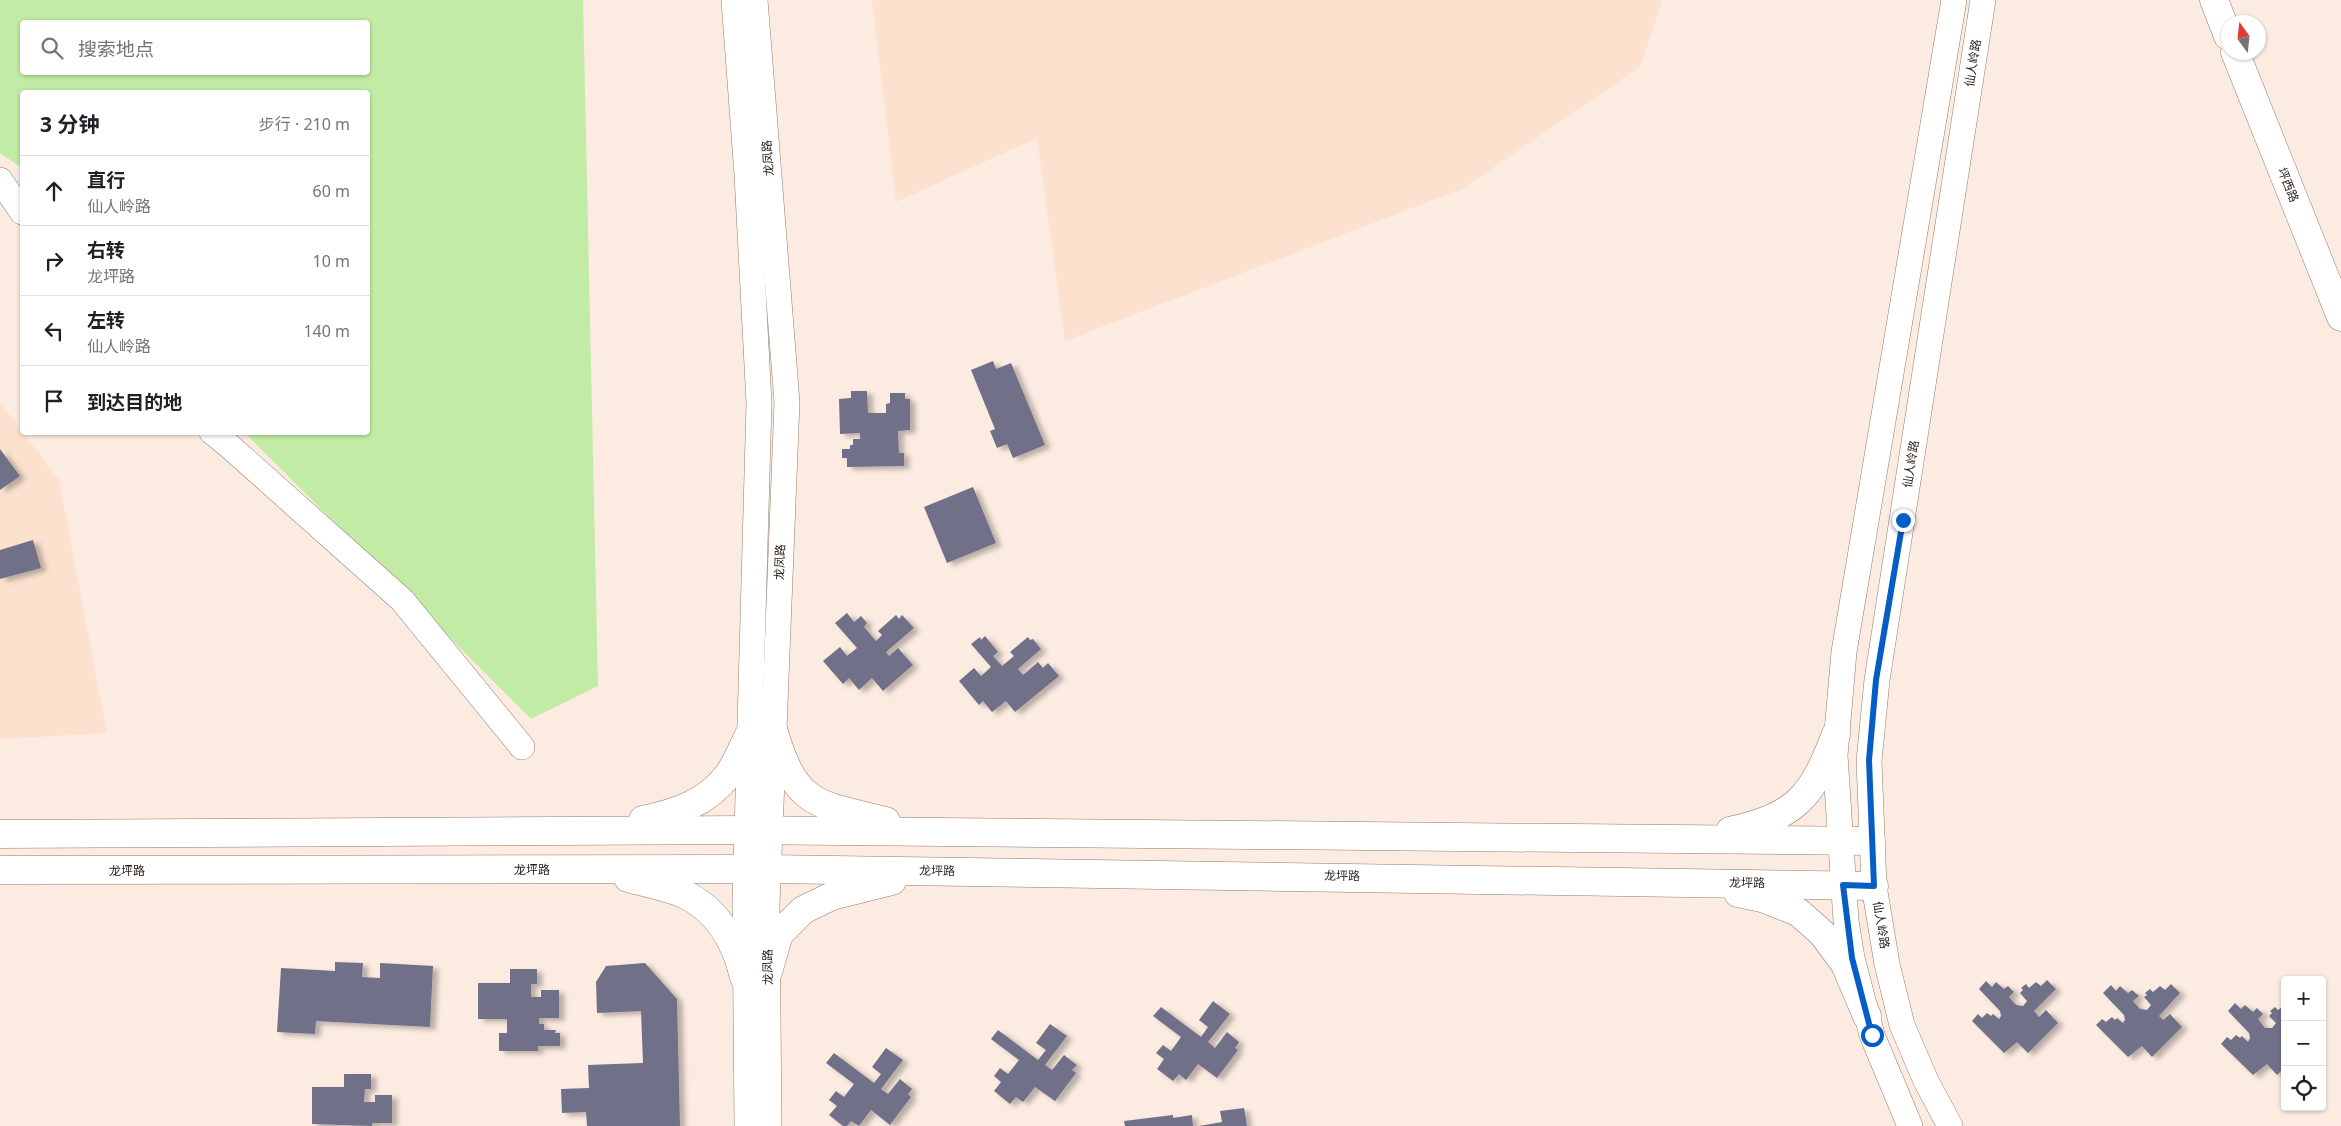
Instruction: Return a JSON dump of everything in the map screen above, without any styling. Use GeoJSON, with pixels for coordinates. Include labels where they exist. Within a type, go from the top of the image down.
{"type":"FeatureCollection","features":[{"type":"Feature","properties":{"kind":"main road"},"geometry":{"type":"LineString","coordinates":[[2214,0],[2221,18]]}},
{"type":"Feature","properties":{"kind":"main road","name":"坪西路"},"geometry":{"type":"LineString","coordinates":[[2238,60],[2341,317]]}},
{"type":"Feature","properties":{"kind":"main road"},"geometry":{"type":"LineString","coordinates":[[595,830],[675,813],[708,795],[729,775],[762,731],[803,794],[826,807],[936,832]]}},
{"type":"Feature","properties":{"kind":"main road"},"geometry":{"type":"LineString","coordinates":[[1688,839],[1753,826],[1786,812],[1806,794],[1821,771],[1836,734]]}},
{"type":"Feature","properties":{"kind":"main road"},"geometry":{"type":"LineString","coordinates":[[0,834],[595,830],[1871,841]]}},
{"type":"Feature","properties":{"kind":"main road","name":"龙坪路"},"geometry":{"type":"LineString","coordinates":[[0,870],[757,869],[1874,886]]}},
{"type":"Feature","properties":{"kind":"main road"},"geometry":{"type":"LineString","coordinates":[[600,870],[685,895],[710,913],[728,932],[739,958],[756,974],[779,934],[802,910],[832,896],[938,871]]}},
{"type":"Feature","properties":{"kind":"main road"},"geometry":{"type":"LineString","coordinates":[[1687,882],[1762,898],[1798,912],[1822,933],[1845,964],[1867,1016]]}},
{"type":"Feature","properties":{"kind":"street","name":"龙凤路"},"geometry":{"type":"LineString","coordinates":[[734,0],[747,175],[759,403],[762,731]]}},
{"type":"Feature","properties":{"kind":"street","name":"龙凤路"},"geometry":{"type":"LineString","coordinates":[[747,1126],[756,974],[757,869],[762,731],[787,402],[755,0]]}},
{"type":"Feature","properties":{"kind":"street"},"geometry":{"type":"LineString","coordinates":[[1910,1126],[1872,1035],[1852,958],[1839,840],[1836,734],[1844,652],[1954,0]]}},
{"type":"Feature","properties":{"kind":"street","name":"仙人岭路"},"geometry":{"type":"LineString","coordinates":[[1950,1126],[1926,1081],[1902,1025],[1887,964],[1874,886],[1869,760],[1876,680],[1983,0]]}},
{"type":"Feature","properties":{"kind":"street"},"geometry":{"type":"LineString","coordinates":[[0,180],[20,209]]}},
{"type":"Feature","properties":{"kind":"street"},"geometry":{"type":"LineString","coordinates":[[216,435],[402,600],[522,747]]}},
{"type":"Feature","properties":{"kind":"street","name":"龙凤路"},"geometry":{"type":"LineString","coordinates":[[756,974],[769,1126]]}},
{"type":"Feature","properties":{"kind":"shaded area"},"geometry":{"type":"Polygon","coordinates":[[[872,0],[1662,0],[1641,66],[1462,189],[1065,341],[1037,138],[896,202],[872,0]]]}},
{"type":"Feature","properties":{"kind":"shaded area"},"geometry":{"type":"Polygon","coordinates":[[[0,402],[20,428],[20,435],[25,435],[59,480],[107,733],[0,739],[0,402]]]}},
{"type":"Feature","properties":{"kind":"green space"},"geometry":{"type":"Polygon","coordinates":[[[0,0],[583,0],[598,686],[531,719],[247,435],[370,435],[370,90],[20,90],[20,167],[0,153],[0,0]]]}},
{"type":"Feature","properties":{"kind":"building"},"geometry":{"type":"Polygon","coordinates":[[[993,361],[996,369],[1011,363],[1045,445],[1013,458],[1007,444],[997,448],[990,431],[995,429],[971,370],[993,361]]]}},
{"type":"Feature","properties":{"kind":"building"},"geometry":{"type":"Polygon","coordinates":[[[851,391],[867,391],[868,413],[886,413],[886,404],[890,403],[890,393],[905,393],[905,399],[910,399],[910,430],[898,431],[899,453],[904,453],[904,466],[847,467],[847,458],[842,458],[842,449],[850,449],[850,445],[853,445],[853,439],[860,439],[860,433],[840,434],[839,399],[851,398],[851,391]]]}},
{"type":"Feature","properties":{"kind":"building"},"geometry":{"type":"Polygon","coordinates":[[[0,449],[20,476],[0,490],[0,449]]]}},
{"type":"Feature","properties":{"kind":"building"},"geometry":{"type":"Polygon","coordinates":[[[973,487],[996,543],[947,563],[924,507],[973,487]]]}},
{"type":"Feature","properties":{"kind":"building"},"geometry":{"type":"Polygon","coordinates":[[[33,540],[41,568],[0,579],[0,550],[33,540]]]}},
{"type":"Feature","properties":{"kind":"building"},"geometry":{"type":"Polygon","coordinates":[[[847,613],[854,622],[861,616],[867,623],[864,627],[876,641],[882,635],[878,631],[896,615],[899,619],[902,615],[914,628],[886,652],[889,656],[898,648],[913,665],[883,691],[872,678],[859,690],[849,678],[843,684],[823,661],[840,647],[847,656],[857,648],[835,623],[847,613]]]}},
{"type":"Feature","properties":{"kind":"building"},"geometry":{"type":"Polygon","coordinates":[[[985,636],[998,652],[993,656],[1002,666],[1014,656],[1010,652],[1028,637],[1030,640],[1033,639],[1041,649],[1018,669],[1023,675],[1038,662],[1043,668],[1048,663],[1059,676],[1015,712],[1006,701],[992,712],[983,701],[979,705],[959,681],[974,668],[981,676],[991,667],[971,644],[980,637],[981,640],[985,636]]]}},
{"type":"Feature","properties":{"kind":"building"},"geometry":{"type":"Polygon","coordinates":[[[335,962],[363,963],[362,977],[380,978],[380,963],[433,966],[430,1027],[316,1021],[315,1034],[277,1032],[281,968],[335,971],[335,962]]]}},
{"type":"Feature","properties":{"kind":"building"},"geometry":{"type":"Polygon","coordinates":[[[645,963],[677,999],[680,1126],[587,1126],[586,1112],[562,1113],[561,1089],[589,1088],[588,1065],[643,1063],[641,1011],[597,1013],[596,982],[606,966],[645,963]]]}},
{"type":"Feature","properties":{"kind":"building"},"geometry":{"type":"Polygon","coordinates":[[[510,969],[537,969],[537,984],[531,984],[531,997],[541,997],[541,990],[559,990],[559,1018],[539,1018],[539,1024],[544,1024],[544,1030],[556,1030],[555,1033],[560,1033],[560,1046],[538,1046],[538,1051],[499,1051],[499,1033],[507,1033],[507,1019],[478,1019],[478,983],[510,983],[510,969]]]}},
{"type":"Feature","properties":{"kind":"building"},"geometry":{"type":"Polygon","coordinates":[[[2047,980],[2056,989],[2034,1011],[2039,1017],[2046,1010],[2058,1023],[2028,1053],[2017,1042],[2004,1053],[1972,1021],[1978,1014],[1982,1018],[1987,1013],[1991,1016],[1993,1014],[1999,1019],[2001,1016],[2000,1011],[1979,989],[1986,981],[1992,987],[1996,982],[2004,989],[2008,986],[2014,992],[2009,997],[2016,1005],[2023,1006],[2027,1001],[2020,993],[2023,990],[2021,988],[2026,984],[2029,988],[2036,982],[2041,986],[2047,980]]]}},
{"type":"Feature","properties":{"kind":"building"},"geometry":{"type":"Polygon","coordinates":[[[2171,984],[2180,993],[2159,1016],[2163,1020],[2170,1014],[2182,1027],[2152,1057],[2142,1046],[2128,1057],[2096,1025],[2102,1019],[2106,1022],[2112,1017],[2115,1020],[2117,1018],[2123,1023],[2125,1020],[2124,1015],[2103,993],[2111,985],[2116,991],[2120,986],[2128,993],[2132,990],[2139,996],[2133,1001],[2140,1009],[2147,1010],[2151,1005],[2144,997],[2147,995],[2145,993],[2150,989],[2153,992],[2160,986],[2165,990],[2171,984]]]}},
{"type":"Feature","properties":{"kind":"building"},"geometry":{"type":"Polygon","coordinates":[[[1213,1001],[1230,1014],[1208,1042],[1215,1048],[1227,1032],[1239,1042],[1235,1048],[1238,1050],[1217,1078],[1198,1064],[1186,1080],[1179,1074],[1173,1081],[1157,1069],[1164,1059],[1156,1053],[1163,1045],[1171,1051],[1181,1037],[1153,1016],[1161,1007],[1201,1037],[1208,1027],[1199,1020],[1213,1001]]]}},
{"type":"Feature","properties":{"kind":"building"},"geometry":{"type":"Polygon","coordinates":[[[2235,1003],[2241,1009],[2245,1005],[2253,1012],[2257,1008],[2263,1014],[2258,1019],[2265,1028],[2272,1028],[2276,1023],[2269,1016],[2272,1013],[2270,1011],[2275,1007],[2278,1010],[2281,1008],[2281,1071],[2277,1075],[2267,1064],[2253,1075],[2221,1044],[2227,1037],[2231,1040],[2236,1035],[2240,1038],[2242,1036],[2248,1042],[2250,1038],[2249,1033],[2228,1011],[2235,1003]]]}},
{"type":"Feature","properties":{"kind":"building"},"geometry":{"type":"Polygon","coordinates":[[[1050,1024],[1067,1036],[1045,1065],[1052,1070],[1064,1055],[1077,1065],[1072,1070],[1076,1073],[1055,1101],[1035,1087],[1023,1102],[1016,1097],[1010,1104],[994,1091],[1001,1082],[994,1076],[1000,1068],[1008,1074],[1019,1060],[991,1039],[998,1030],[1038,1060],[1046,1050],[1036,1043],[1050,1024]]]}},
{"type":"Feature","properties":{"kind":"building"},"geometry":{"type":"Polygon","coordinates":[[[886,1048],[903,1060],[881,1089],[888,1094],[900,1079],[912,1089],[908,1094],[911,1097],[890,1125],[871,1110],[859,1126],[851,1121],[847,1126],[843,1126],[829,1115],[837,1106],[829,1100],[836,1091],[844,1097],[854,1084],[826,1063],[834,1053],[874,1083],[881,1074],[872,1067],[886,1048]]]}},
{"type":"Feature","properties":{"kind":"building"},"geometry":{"type":"Polygon","coordinates":[[[344,1074],[371,1074],[371,1089],[365,1089],[364,1102],[375,1102],[375,1095],[392,1095],[392,1123],[372,1123],[372,1126],[312,1124],[312,1087],[344,1087],[344,1074]]]}},
{"type":"Feature","properties":{"kind":"building"},"geometry":{"type":"Polygon","coordinates":[[[1244,1108],[1247,1126],[1199,1126],[1222,1122],[1220,1111],[1244,1108]]]}},
{"type":"Feature","properties":{"kind":"building"},"geometry":{"type":"Polygon","coordinates":[[[1173,1115],[1173,1118],[1192,1115],[1193,1126],[1125,1126],[1124,1121],[1173,1115]]]}},
{"type":"Feature","properties":{"kind":"route"},"geometry":{"type":"LineString","coordinates":[[1872,1035],[1852,958],[1843,885],[1874,886],[1869,760],[1876,680],[1903,520]]}}]}
